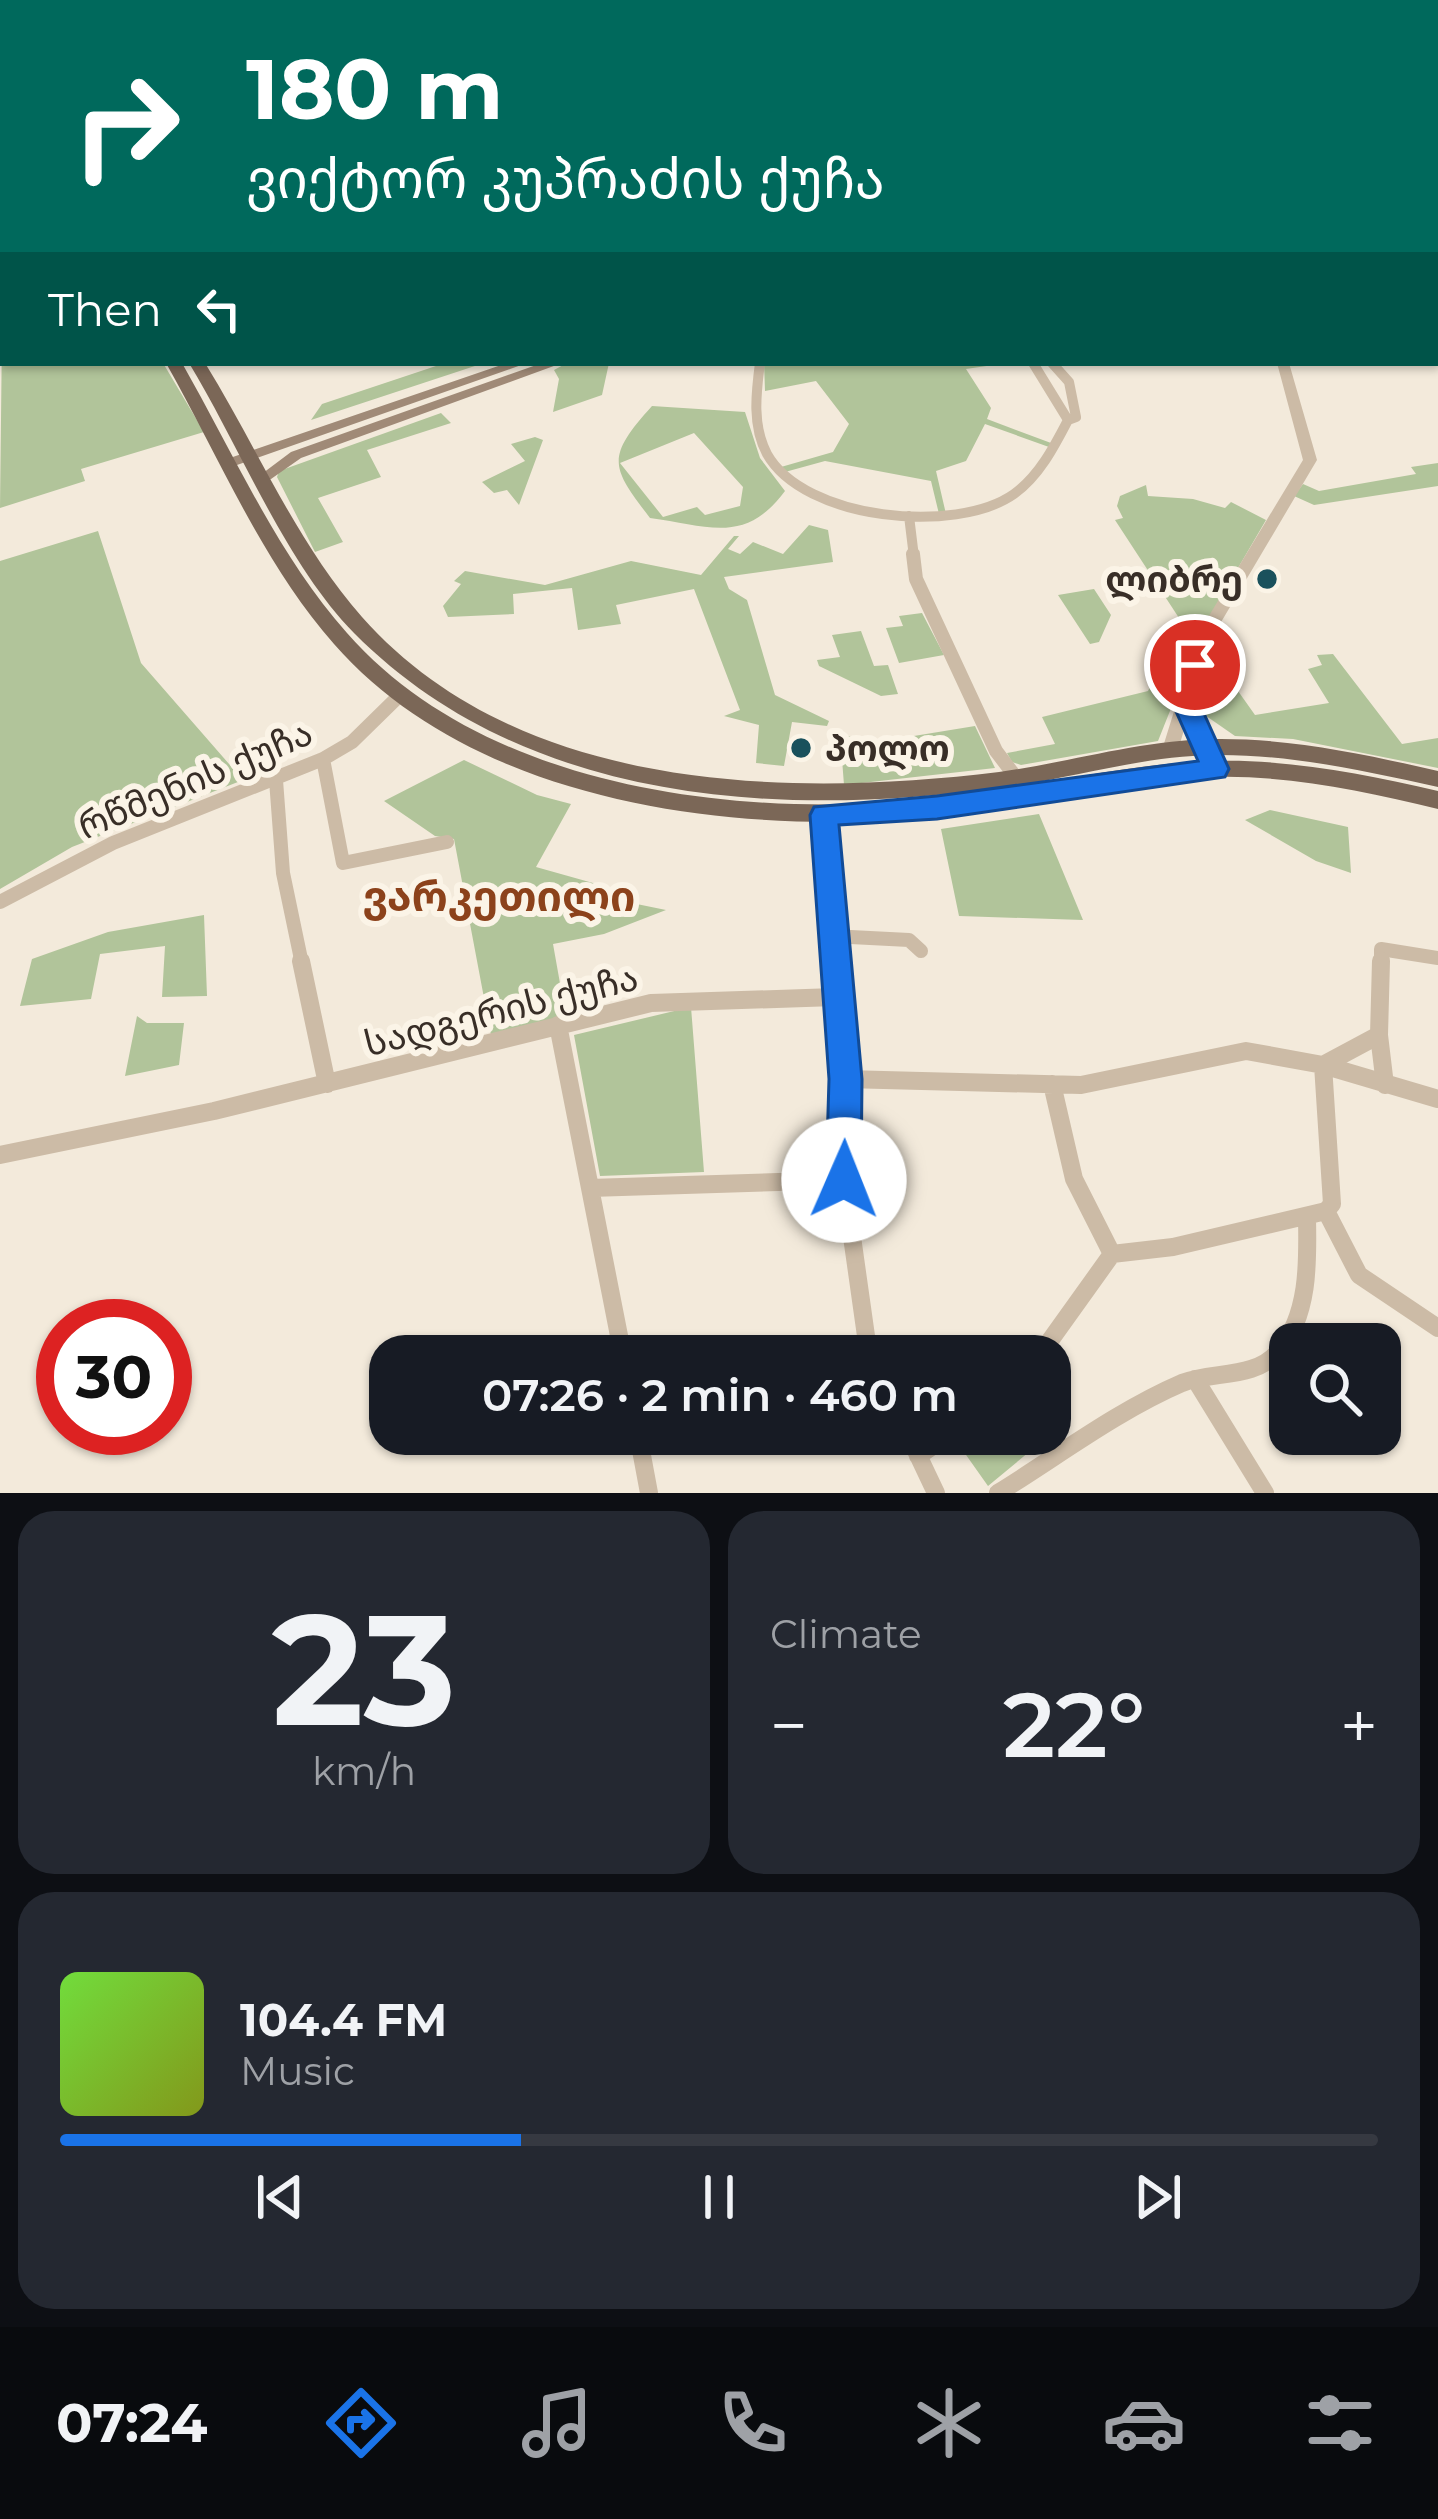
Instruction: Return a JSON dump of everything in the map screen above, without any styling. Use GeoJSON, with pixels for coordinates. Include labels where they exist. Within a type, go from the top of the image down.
{"type":"FeatureCollection","features":[{"type":"Feature","properties":{"kind":"main road"},"geometry":{"type":"LineString","coordinates":[[176,366],[242,457],[266,476],[305,549],[357,624],[383,651],[452,702],[531,742],[697,794],[824,815],[1212,758],[1300,752],[1438,779]]}},
{"type":"Feature","properties":{"kind":"main road"},"geometry":{"type":"LineString","coordinates":[[198,366],[282,554],[325,621],[401,694],[473,737],[535,764],[619,790],[889,802]]}},
{"type":"Feature","properties":{"kind":"main road"},"geometry":{"type":"LineString","coordinates":[[266,476],[318,439],[512,366]]}},
{"type":"Feature","properties":{"kind":"main road"},"geometry":{"type":"LineString","coordinates":[[242,457],[318,439],[545,366]]}},
{"type":"Feature","properties":{"kind":"main road"},"geometry":{"type":"LineString","coordinates":[[282,554],[305,549]]}},
{"type":"Feature","properties":{"kind":"main road"},"geometry":{"type":"LineString","coordinates":[[1022,786],[1170,750],[1438,800]]}},
{"type":"Feature","properties":{"kind":"street"},"geometry":{"type":"LineString","coordinates":[[759,366],[753,401],[758,436],[766,455],[794,488],[839,504],[909,516],[960,515],[1010,498],[1034,476],[1068,420],[1076,417],[1069,382],[1055,366]]}},
{"type":"Feature","properties":{"kind":"street"},"geometry":{"type":"LineString","coordinates":[[1035,366],[1068,420]]}},
{"type":"Feature","properties":{"kind":"street"},"geometry":{"type":"LineString","coordinates":[[1170,750],[1216,614],[1310,460],[1284,366]]}},
{"type":"Feature","properties":{"kind":"street"},"geometry":{"type":"LineString","coordinates":[[909,516],[916,579],[996,751],[1022,786]]}},
{"type":"Feature","properties":{"kind":"street","name":"რწმენის ქუჩა"},"geometry":{"type":"LineString","coordinates":[[0,902],[112,843],[323,759],[352,742],[401,694]]}},
{"type":"Feature","properties":{"kind":"street"},"geometry":{"type":"LineString","coordinates":[[1184,698],[1212,758]]}},
{"type":"Feature","properties":{"kind":"street"},"geometry":{"type":"LineString","coordinates":[[323,759],[343,863],[447,842]]}},
{"type":"Feature","properties":{"kind":"street"},"geometry":{"type":"LineString","coordinates":[[276,780],[283,873],[327,1084]]}},
{"type":"Feature","properties":{"kind":"street"},"geometry":{"type":"LineString","coordinates":[[824,815],[845,1079],[844,1180],[868,1335]]}},
{"type":"Feature","properties":{"kind":"street"},"geometry":{"type":"LineString","coordinates":[[831,936],[909,940],[921,951]]}},
{"type":"Feature","properties":{"kind":"street"},"geometry":{"type":"LineString","coordinates":[[1385,1085],[1379,1035],[1381,949],[1438,958]]}},
{"type":"Feature","properties":{"kind":"street","name":"სადგერის ქუჩა"},"geometry":{"type":"LineString","coordinates":[[0,1155],[327,1084],[651,1003],[835,997]]}},
{"type":"Feature","properties":{"kind":"street"},"geometry":{"type":"LineString","coordinates":[[558,1025],[618,1335]]}},
{"type":"Feature","properties":{"kind":"street"},"geometry":{"type":"LineString","coordinates":[[1323,1065],[1379,1035]]}},
{"type":"Feature","properties":{"kind":"street"},"geometry":{"type":"LineString","coordinates":[[845,1079],[1082,1085],[1246,1051],[1323,1065],[1438,1099]]}},
{"type":"Feature","properties":{"kind":"street"},"geometry":{"type":"LineString","coordinates":[[1054,1335],[1112,1254],[1317,1214],[1332,1204],[1323,1065]]}},
{"type":"Feature","properties":{"kind":"street"},"geometry":{"type":"LineString","coordinates":[[1052,1084],[1074,1179],[1112,1254]]}},
{"type":"Feature","properties":{"kind":"street"},"geometry":{"type":"LineString","coordinates":[[590,1188],[844,1180]]}},
{"type":"Feature","properties":{"kind":"street"},"geometry":{"type":"LineString","coordinates":[[1317,1214],[1359,1275],[1438,1328]]}},
{"type":"Feature","properties":{"kind":"street"},"geometry":{"type":"LineString","coordinates":[[998,1493],[1195,1378],[1249,1369],[1276,1356],[1289,1335],[1308,1278],[1317,1214]]}},
{"type":"Feature","properties":{"kind":"street"},"geometry":{"type":"LineString","coordinates":[[1195,1378],[1265,1493]]}},
{"type":"Feature","properties":{"kind":"street"},"geometry":{"type":"LineString","coordinates":[[642,1455],[649,1493]]}},
{"type":"Feature","properties":{"kind":"street"},"geometry":{"type":"LineString","coordinates":[[918,1456],[936,1493]]}},
{"type":"Feature","properties":{"kind":"green space"},"geometry":{"type":"Polygon","coordinates":[[[2,366],[165,366],[204,432],[81,469],[85,481],[0,508],[2,366]]]}},
{"type":"Feature","properties":{"kind":"green space"},"geometry":{"type":"Polygon","coordinates":[[[436,366],[475,366],[311,420],[322,404],[436,366]]]}},
{"type":"Feature","properties":{"kind":"green space"},"geometry":{"type":"Polygon","coordinates":[[[608,366],[602,395],[553,412],[559,379],[554,370],[608,366]]]}},
{"type":"Feature","properties":{"kind":"green space"},"geometry":{"type":"Polygon","coordinates":[[[764,366],[986,366],[966,369],[991,408],[987,419],[1051,443],[1049,447],[985,424],[966,461],[936,471],[946,514],[939,514],[931,481],[825,461],[785,472],[781,467],[833,452],[849,424],[816,381],[765,391],[764,366]]]}},
{"type":"Feature","properties":{"kind":"green space"},"geometry":{"type":"Polygon","coordinates":[[[652,406],[745,412],[760,458],[785,491],[755,519],[725,528],[650,518],[627,486],[619,462],[626,438],[652,406]],[[694,433],[620,463],[663,517],[697,507],[705,515],[740,506],[743,487],[694,433]]]}},
{"type":"Feature","properties":{"kind":"green space"},"geometry":{"type":"Polygon","coordinates":[[[441,413],[451,423],[367,450],[381,477],[318,498],[343,542],[315,552],[277,477],[279,471],[441,413]]]}},
{"type":"Feature","properties":{"kind":"green space"},"geometry":{"type":"Polygon","coordinates":[[[535,437],[543,440],[519,505],[507,490],[494,493],[482,482],[525,461],[511,444],[535,437]]]}},
{"type":"Feature","properties":{"kind":"green space"},"geometry":{"type":"Polygon","coordinates":[[[1438,463],[1438,486],[1314,505],[1294,496],[1303,484],[1319,491],[1416,474],[1411,467],[1438,463]]]}},
{"type":"Feature","properties":{"kind":"green space"},"geometry":{"type":"Polygon","coordinates":[[[1146,485],[1148,496],[1193,499],[1225,508],[1231,502],[1266,520],[1203,628],[1158,741],[1021,765],[1012,762],[1007,753],[1055,744],[1042,717],[1148,691],[1179,629],[1179,618],[1115,520],[1123,518],[1117,506],[1120,496],[1146,485]]]}},
{"type":"Feature","properties":{"kind":"green space"},"geometry":{"type":"Polygon","coordinates":[[[809,525],[828,530],[833,562],[724,577],[729,589],[747,600],[775,695],[829,721],[827,726],[792,722],[784,766],[756,763],[759,725],[724,716],[740,710],[694,589],[616,605],[621,624],[578,630],[572,588],[513,594],[514,614],[448,617],[443,606],[461,584],[454,581],[465,571],[545,585],[631,561],[701,575],[734,536],[739,536],[728,549],[740,554],[753,542],[783,554],[809,525]]]}},
{"type":"Feature","properties":{"kind":"green space"},"geometry":{"type":"Polygon","coordinates":[[[98,531],[141,663],[243,780],[72,847],[0,889],[0,561],[98,531]]]}},
{"type":"Feature","properties":{"kind":"green space"},"geometry":{"type":"Polygon","coordinates":[[[1094,589],[1111,615],[1099,642],[1090,644],[1058,595],[1094,589]]]}},
{"type":"Feature","properties":{"kind":"green space"},"geometry":{"type":"Polygon","coordinates":[[[922,613],[944,655],[899,663],[886,628],[903,626],[899,616],[922,613]]]}},
{"type":"Feature","properties":{"kind":"green space"},"geometry":{"type":"Polygon","coordinates":[[[861,631],[874,666],[888,665],[898,694],[881,696],[819,666],[817,660],[840,657],[832,635],[861,631]]]}},
{"type":"Feature","properties":{"kind":"green space"},"geometry":{"type":"Polygon","coordinates":[[[1209,650],[1255,715],[1329,703],[1308,669],[1322,665],[1317,655],[1333,654],[1402,744],[1438,738],[1438,768],[1293,739],[1235,736],[1199,711],[1193,697],[1209,650]]]}},
{"type":"Feature","properties":{"kind":"green space"},"geometry":{"type":"Polygon","coordinates":[[[975,726],[995,768],[844,785],[842,759],[848,736],[871,743],[975,726]]]}},
{"type":"Feature","properties":{"kind":"green space"},"geometry":{"type":"Polygon","coordinates":[[[464,760],[537,795],[571,804],[536,867],[625,892],[622,901],[666,910],[604,934],[553,944],[566,1017],[491,1035],[454,839],[435,836],[384,801],[464,760]]]}},
{"type":"Feature","properties":{"kind":"green space"},"geometry":{"type":"Polygon","coordinates":[[[1270,810],[1348,827],[1351,873],[1316,861],[1245,820],[1270,810]]]}},
{"type":"Feature","properties":{"kind":"green space"},"geometry":{"type":"Polygon","coordinates":[[[1039,814],[1083,920],[959,916],[941,829],[1039,814]]]}},
{"type":"Feature","properties":{"kind":"green space"},"geometry":{"type":"Polygon","coordinates":[[[204,915],[207,996],[162,997],[165,946],[100,954],[91,999],[20,1006],[32,959],[108,932],[204,915]]]}},
{"type":"Feature","properties":{"kind":"green space"},"geometry":{"type":"Polygon","coordinates":[[[691,1007],[704,1172],[600,1176],[574,1035],[691,1007]]]}},
{"type":"Feature","properties":{"kind":"green space"},"geometry":{"type":"Polygon","coordinates":[[[137,1016],[147,1023],[184,1023],[179,1065],[125,1076],[137,1016]]]}},
{"type":"Feature","properties":{"kind":"green space"},"geometry":{"type":"Polygon","coordinates":[[[966,1455],[1025,1455],[988,1486],[966,1455]]]}},
{"type":"Feature","properties":{"kind":"place","name":"ლიბრე"},"geometry":{"type":"Point","coordinates":[1267,579]}},
{"type":"Feature","properties":{"kind":"place","name":"პოლო"},"geometry":{"type":"Point","coordinates":[801,748]}},
{"type":"Feature","properties":{"kind":"district","name":"ვარკეთილი"},"geometry":{"type":"Point","coordinates":[499,896]}},
{"type":"Feature","properties":{"kind":"route"},"geometry":{"type":"LineString","coordinates":[[844,1180],[845,1079],[824,815],[937,808],[1216,769],[1184,698],[1195,665]]}}]}
